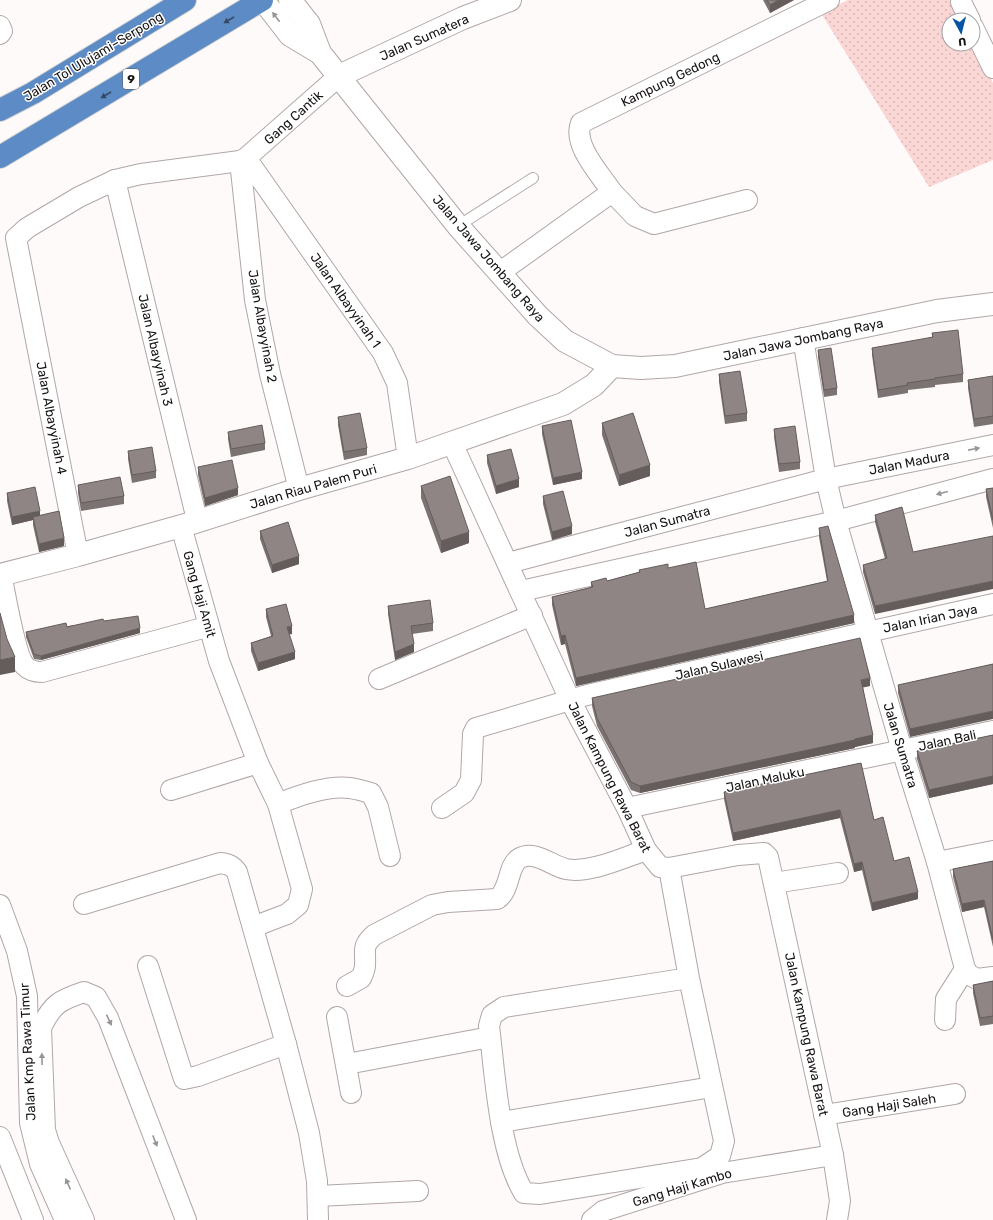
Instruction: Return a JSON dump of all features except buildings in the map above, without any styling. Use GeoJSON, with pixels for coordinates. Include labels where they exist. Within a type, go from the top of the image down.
{"type":"FeatureCollection","features":[{"type":"Feature","properties":{"kind":"highway","name":"Jalan Tol Ulujami–Serpong"},"geometry":{"type":"LineString","coordinates":[[0,110],[33,93],[185,0]]}},
{"type":"Feature","properties":{"kind":"highway","name":"9"},"geometry":{"type":"LineString","coordinates":[[0,157],[263,0]]}},
{"type":"Feature","properties":{"kind":"main road","name":"Jalan Jawa Jombang Raya"},"geometry":{"type":"LineString","coordinates":[[263,0],[290,35],[320,53]]}},
{"type":"Feature","properties":{"kind":"main road","name":"Jalan Jawa Jombang Raya"},"geometry":{"type":"LineString","coordinates":[[290,0],[309,24],[320,53],[458,226],[499,274],[538,316],[566,341],[612,366],[641,368],[675,366],[937,311],[993,304]]}},
{"type":"Feature","properties":{"kind":"main road","name":"Jalan Sumatera"},"geometry":{"type":"LineString","coordinates":[[339,76],[463,18],[510,0]]}},
{"type":"Feature","properties":{"kind":"main road","name":"Jalan Riau Palem Puri"},"geometry":{"type":"LineString","coordinates":[[1,575],[190,523],[299,489],[408,458],[452,443],[563,404],[594,385],[612,366]]}},
{"type":"Feature","properties":{"kind":"street","name":"Kampung Gedong"},"geometry":{"type":"LineString","coordinates":[[747,200],[654,224],[635,216],[612,192],[583,150],[579,129],[581,124],[829,0]]}},
{"type":"Feature","properties":{"kind":"street"},"geometry":{"type":"LineString","coordinates":[[966,1],[968,12]]}},
{"type":"Feature","properties":{"kind":"street"},"geometry":{"type":"LineString","coordinates":[[0,26],[2,31],[0,34]]}},
{"type":"Feature","properties":{"kind":"street"},"geometry":{"type":"LineString","coordinates":[[981,43],[993,68]]}},
{"type":"Feature","properties":{"kind":"street","name":"Gang Cantik"},"geometry":{"type":"LineString","coordinates":[[243,159],[339,76]]}},
{"type":"Feature","properties":{"kind":"street"},"geometry":{"type":"LineString","coordinates":[[116,180],[142,174],[243,159]]}},
{"type":"Feature","properties":{"kind":"street","name":"Jalan Albayyinah 1"},"geometry":{"type":"LineString","coordinates":[[243,159],[383,353],[396,383],[408,458]]}},
{"type":"Feature","properties":{"kind":"street","name":"Jalan Albayyinah 2"},"geometry":{"type":"LineString","coordinates":[[243,159],[255,300],[270,374],[299,489]]}},
{"type":"Feature","properties":{"kind":"street","name":"Jalan Albayyinah 4"},"geometry":{"type":"LineString","coordinates":[[78,555],[26,281],[16,238],[27,228],[78,197],[116,180]]}},
{"type":"Feature","properties":{"kind":"street","name":"Jalan Albayyinah 3"},"geometry":{"type":"LineString","coordinates":[[116,180],[190,523]]}},
{"type":"Feature","properties":{"kind":"street"},"geometry":{"type":"LineString","coordinates":[[499,274],[612,192]]}},
{"type":"Feature","properties":{"kind":"street","name":"Jalan Sumatra"},"geometry":{"type":"LineString","coordinates":[[803,338],[826,479],[836,521],[867,632],[937,862],[965,969]]}},
{"type":"Feature","properties":{"kind":"street","name":"Jalan Kampung Rawa Barat"},"geometry":{"type":"LineString","coordinates":[[452,443],[532,614],[570,700],[628,808],[646,850],[660,867],[669,868],[738,855],[764,853],[770,864],[833,1155],[840,1201],[837,1220]]}},
{"type":"Feature","properties":{"kind":"street","name":"Jalan Madura"},"geometry":{"type":"LineString","coordinates":[[826,479],[993,445]]}},
{"type":"Feature","properties":{"kind":"street","name":"Jalan Sumatra"},"geometry":{"type":"LineString","coordinates":[[508,563],[826,479]]}},
{"type":"Feature","properties":{"kind":"street"},"geometry":{"type":"LineString","coordinates":[[521,591],[836,521],[993,479]]}},
{"type":"Feature","properties":{"kind":"street","name":"Gang Haji Amit"},"geometry":{"type":"LineString","coordinates":[[190,523],[224,662],[258,763],[278,804],[302,889],[298,905],[287,914],[253,927]]}},
{"type":"Feature","properties":{"kind":"street"},"geometry":{"type":"LineString","coordinates":[[1,575],[18,650],[25,666],[32,672],[42,672],[199,629]]}},
{"type":"Feature","properties":{"kind":"street","name":"Jalan Irian Jaya"},"geometry":{"type":"LineString","coordinates":[[867,632],[993,604]]}},
{"type":"Feature","properties":{"kind":"street"},"geometry":{"type":"LineString","coordinates":[[379,679],[532,614]]}},
{"type":"Feature","properties":{"kind":"street","name":"Jalan Sulawesi"},"geometry":{"type":"LineString","coordinates":[[570,700],[867,632]]}},
{"type":"Feature","properties":{"kind":"street"},"geometry":{"type":"LineString","coordinates":[[442,808],[464,793],[471,780],[473,734],[476,728],[570,700]]}},
{"type":"Feature","properties":{"kind":"street","name":"Jalan Bali"},"geometry":{"type":"LineString","coordinates":[[902,750],[993,731]]}},
{"type":"Feature","properties":{"kind":"street","name":"Jalan Maluku"},"geometry":{"type":"LineString","coordinates":[[628,808],[902,750]]}},
{"type":"Feature","properties":{"kind":"street"},"geometry":{"type":"LineString","coordinates":[[170,790],[258,763]]}},
{"type":"Feature","properties":{"kind":"street"},"geometry":{"type":"LineString","coordinates":[[278,804],[298,796],[324,790],[349,788],[371,793],[378,807],[390,856]]}},
{"type":"Feature","properties":{"kind":"street"},"geometry":{"type":"LineString","coordinates":[[347,986],[361,978],[366,966],[364,954],[366,942],[374,935],[432,905],[448,902],[497,899],[503,894],[513,865],[519,858],[527,856],[543,859],[566,869],[581,869],[646,850]]}},
{"type":"Feature","properties":{"kind":"street"},"geometry":{"type":"LineString","coordinates":[[937,862],[993,851]]}},
{"type":"Feature","properties":{"kind":"street"},"geometry":{"type":"LineString","coordinates":[[84,904],[220,863],[233,866],[253,927],[309,1133],[317,1181],[318,1220]]}},
{"type":"Feature","properties":{"kind":"street"},"geometry":{"type":"LineString","coordinates":[[669,868],[689,978],[724,1141],[720,1156],[702,1168],[540,1194],[524,1193],[516,1181],[501,1122],[489,1026],[492,1015],[504,1007],[689,978]]}},
{"type":"Feature","properties":{"kind":"street"},"geometry":{"type":"LineString","coordinates":[[774,883],[838,873]]}},
{"type":"Feature","properties":{"kind":"street","name":"Jalan Kmp Rawa Timur"},"geometry":{"type":"LineString","coordinates":[[0,905],[18,951],[27,996],[30,1123],[40,1164],[65,1220]]}},
{"type":"Feature","properties":{"kind":"street"},"geometry":{"type":"LineString","coordinates":[[148,966],[184,1079],[198,1076],[286,1044]]}},
{"type":"Feature","properties":{"kind":"street"},"geometry":{"type":"LineString","coordinates":[[945,1020],[946,999],[965,969],[977,979],[993,977]]}},
{"type":"Feature","properties":{"kind":"street"},"geometry":{"type":"LineString","coordinates":[[84,1220],[49,1143],[45,1130],[41,1028],[48,1013],[56,1004],[84,992],[96,997],[108,1018],[186,1220]]}},
{"type":"Feature","properties":{"kind":"street"},"geometry":{"type":"LineString","coordinates":[[337,1017],[347,1064],[351,1093]]}},
{"type":"Feature","properties":{"kind":"street"},"geometry":{"type":"LineString","coordinates":[[347,1064],[490,1037]]}},
{"type":"Feature","properties":{"kind":"street"},"geometry":{"type":"LineString","coordinates":[[501,1122],[712,1087]]}},
{"type":"Feature","properties":{"kind":"street","name":"Gang Haji Saleh"},"geometry":{"type":"LineString","coordinates":[[824,1115],[954,1094]]}},
{"type":"Feature","properties":{"kind":"street"},"geometry":{"type":"LineString","coordinates":[[0,1137],[34,1220]]}},
{"type":"Feature","properties":{"kind":"street","name":"Gang Haji Kambo"},"geometry":{"type":"LineString","coordinates":[[597,1216],[722,1173],[833,1155]]}},
{"type":"Feature","properties":{"kind":"street"},"geometry":{"type":"LineString","coordinates":[[318,1196],[418,1191]]}},
{"type":"Feature","properties":{"kind":"lane"},"geometry":{"type":"LineString","coordinates":[[458,226],[533,178]]}},
{"type":"Feature","properties":{"kind":"shaded area"},"geometry":{"type":"Polygon","coordinates":[[[848,0],[952,0],[958,12],[941,12],[941,52],[978,52],[993,83],[993,160],[929,187],[821,13],[848,0]]]}}]}
